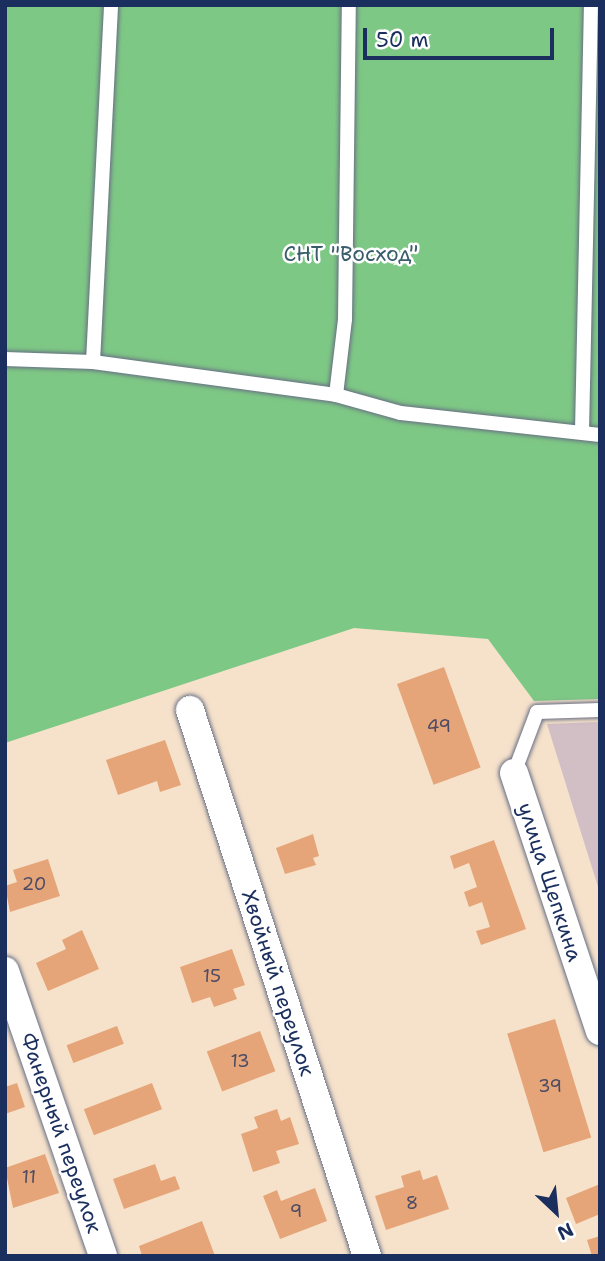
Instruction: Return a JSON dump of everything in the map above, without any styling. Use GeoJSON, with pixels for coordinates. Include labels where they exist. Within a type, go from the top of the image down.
{"type":"FeatureCollection","features":[{"type":"Feature","properties":{"kind":"street","name":"Хвойный переулок"},"geometry":{"type":"LineString","coordinates":[[190,710],[367,1256]]}},
{"type":"Feature","properties":{"kind":"street","name":"улица Щепкина"},"geometry":{"type":"LineString","coordinates":[[514,773],[600,1031]]}},
{"type":"Feature","properties":{"kind":"street","name":"Фанерный переулок"},"geometry":{"type":"LineString","coordinates":[[5,971],[103,1256]]}},
{"type":"Feature","properties":{"kind":"lane"},"geometry":{"type":"LineString","coordinates":[[93,362],[111,5]]}},
{"type":"Feature","properties":{"kind":"lane"},"geometry":{"type":"LineString","coordinates":[[337,395],[345,319],[349,5]]}},
{"type":"Feature","properties":{"kind":"lane"},"geometry":{"type":"LineString","coordinates":[[582,432],[591,5]]}},
{"type":"Feature","properties":{"kind":"lane"},"geometry":{"type":"LineString","coordinates":[[5,359],[93,362],[337,395],[401,413],[600,435]]}},
{"type":"Feature","properties":{"kind":"lane"},"geometry":{"type":"LineString","coordinates":[[514,773],[537,712],[600,710]]}},
{"type":"Feature","properties":{"kind":"shaded area"},"geometry":{"type":"Polygon","coordinates":[[[600,722],[600,893],[547,724],[600,722]]]}},
{"type":"Feature","properties":{"kind":"green space","name":"СНТ \"Восход\""},"geometry":{"type":"Polygon","coordinates":[[[5,5],[600,5],[600,699],[534,701],[488,639],[354,628],[5,743],[5,5]]]}},
{"type":"Feature","properties":{"kind":"building"},"geometry":{"type":"Polygon","coordinates":[[[444,667],[481,768],[434,785],[397,684],[444,667]]]}},
{"type":"Feature","properties":{"kind":"building"},"geometry":{"type":"Polygon","coordinates":[[[165,740],[181,785],[160,792],[157,781],[118,795],[106,760],[165,740]]]}},
{"type":"Feature","properties":{"kind":"building"},"geometry":{"type":"Polygon","coordinates":[[[313,834],[319,856],[313,858],[316,865],[285,874],[276,848],[313,834]]]}},
{"type":"Feature","properties":{"kind":"building"},"geometry":{"type":"Polygon","coordinates":[[[494,840],[526,929],[481,945],[476,931],[490,927],[482,902],[469,907],[464,892],[477,887],[469,863],[454,869],[450,856],[494,840]]]}},
{"type":"Feature","properties":{"kind":"building"},"geometry":{"type":"Polygon","coordinates":[[[48,859],[60,896],[10,912],[5,886],[17,882],[13,870],[48,859]]]}},
{"type":"Feature","properties":{"kind":"building"},"geometry":{"type":"Polygon","coordinates":[[[82,930],[99,969],[48,991],[36,963],[66,949],[62,940],[82,930]]]}},
{"type":"Feature","properties":{"kind":"building"},"geometry":{"type":"Polygon","coordinates":[[[232,949],[245,985],[233,989],[237,999],[214,1007],[210,997],[192,1003],[180,967],[232,949]]]}},
{"type":"Feature","properties":{"kind":"building"},"geometry":{"type":"Polygon","coordinates":[[[555,1019],[591,1138],[543,1152],[507,1034],[555,1019]]]}},
{"type":"Feature","properties":{"kind":"building"},"geometry":{"type":"Polygon","coordinates":[[[117,1026],[124,1044],[73,1063],[67,1045],[117,1026]]]}},
{"type":"Feature","properties":{"kind":"building"},"geometry":{"type":"Polygon","coordinates":[[[260,1031],[275,1071],[222,1092],[207,1051],[260,1031]]]}},
{"type":"Feature","properties":{"kind":"building"},"geometry":{"type":"Polygon","coordinates":[[[17,1083],[25,1107],[5,1114],[5,1087],[17,1083]]]}},
{"type":"Feature","properties":{"kind":"building"},"geometry":{"type":"Polygon","coordinates":[[[152,1083],[162,1109],[94,1135],[84,1109],[152,1083]]]}},
{"type":"Feature","properties":{"kind":"building"},"geometry":{"type":"Polygon","coordinates":[[[277,1109],[281,1121],[290,1117],[299,1144],[276,1151],[280,1163],[253,1172],[241,1134],[258,1128],[254,1117],[277,1109]]]}},
{"type":"Feature","properties":{"kind":"building"},"geometry":{"type":"Polygon","coordinates":[[[45,1154],[59,1193],[13,1208],[5,1168],[45,1154]]]}},
{"type":"Feature","properties":{"kind":"building"},"geometry":{"type":"Polygon","coordinates":[[[155,1164],[161,1181],[175,1176],[180,1189],[124,1209],[113,1179],[155,1164]]]}},
{"type":"Feature","properties":{"kind":"building"},"geometry":{"type":"Polygon","coordinates":[[[420,1170],[423,1180],[437,1175],[449,1209],[386,1230],[375,1196],[404,1187],[401,1176],[420,1170]]]}},
{"type":"Feature","properties":{"kind":"building"},"geometry":{"type":"Polygon","coordinates":[[[600,1184],[600,1214],[576,1224],[566,1198],[600,1184]]]}},
{"type":"Feature","properties":{"kind":"building"},"geometry":{"type":"Polygon","coordinates":[[[315,1188],[327,1221],[280,1239],[263,1196],[277,1190],[281,1201],[315,1188]]]}},
{"type":"Feature","properties":{"kind":"building"},"geometry":{"type":"Polygon","coordinates":[[[202,1221],[215,1256],[142,1256],[139,1246],[202,1221]]]}},
{"type":"Feature","properties":{"kind":"building"},"geometry":{"type":"Polygon","coordinates":[[[600,1236],[600,1256],[592,1256],[587,1240],[600,1236]]]}}]}
